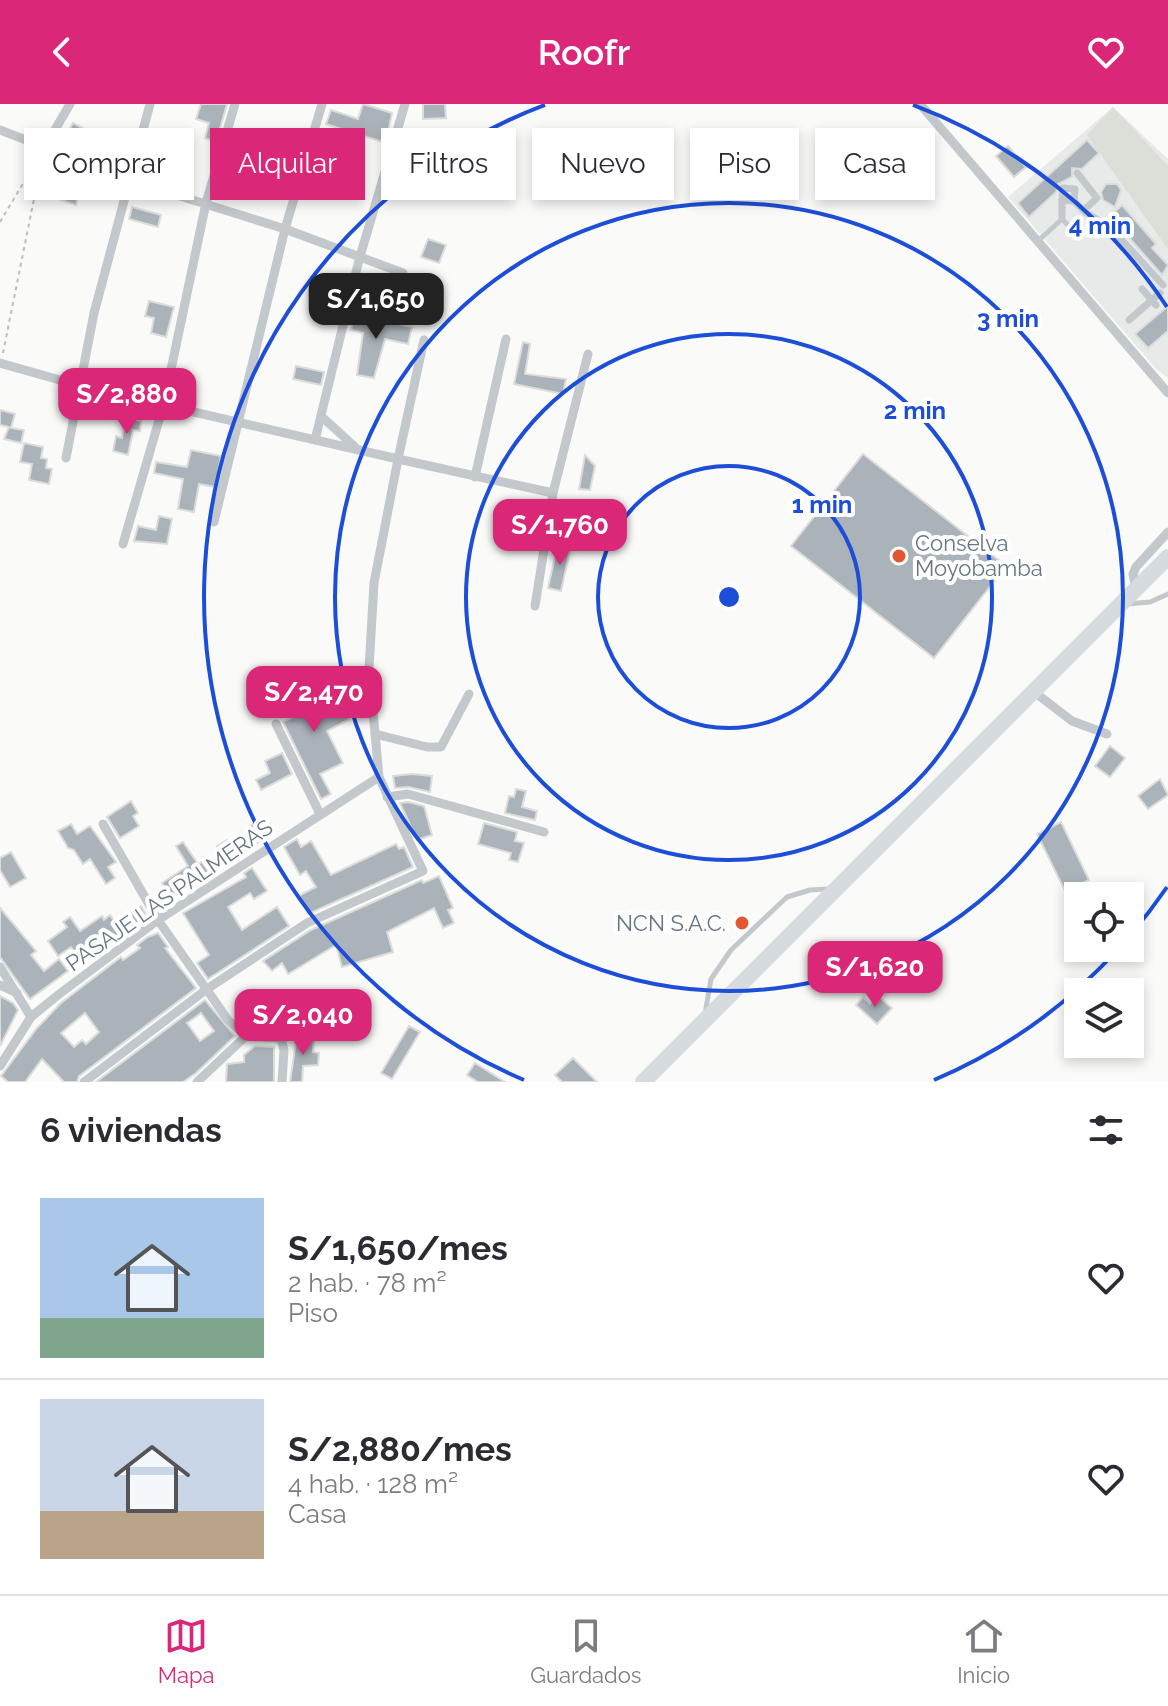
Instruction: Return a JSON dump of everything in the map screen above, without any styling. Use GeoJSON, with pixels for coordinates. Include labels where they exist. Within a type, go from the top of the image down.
{"type":"FeatureCollection","features":[{"type":"Feature","properties":{"kind":"highway"},"geometry":{"type":"LineString","coordinates":[[643,1082],[1168,557]]}},
{"type":"Feature","properties":{"kind":"street"},"geometry":{"type":"LineString","coordinates":[[56,128],[70,104]]}},
{"type":"Feature","properties":{"kind":"street"},"geometry":{"type":"LineString","coordinates":[[143,128],[150,104]]}},
{"type":"Feature","properties":{"kind":"street"},"geometry":{"type":"LineString","coordinates":[[123,544],[164,403],[206,203],[235,104]]}},
{"type":"Feature","properties":{"kind":"street"},"geometry":{"type":"LineString","coordinates":[[214,522],[285,229],[322,104]]}},
{"type":"Feature","properties":{"kind":"street"},"geometry":{"type":"LineString","coordinates":[[315,440],[359,260],[405,104]]}},
{"type":"Feature","properties":{"kind":"street"},"geometry":{"type":"LineString","coordinates":[[920,104],[1168,393]]}},
{"type":"Feature","properties":{"kind":"street"},"geometry":{"type":"LineString","coordinates":[[0,130],[24,139]]}},
{"type":"Feature","properties":{"kind":"street"},"geometry":{"type":"LineString","coordinates":[[1077,173],[1097,198],[1084,210]]}},
{"type":"Feature","properties":{"kind":"street"},"geometry":{"type":"LineString","coordinates":[[1065,222],[1060,194],[1069,186],[1077,195],[1074,201]]}},
{"type":"Feature","properties":{"kind":"street"},"geometry":{"type":"LineString","coordinates":[[194,199],[403,273]]}},
{"type":"Feature","properties":{"kind":"street"},"geometry":{"type":"LineString","coordinates":[[66,458],[94,313],[124,200]]}},
{"type":"Feature","properties":{"kind":"street"},"geometry":{"type":"LineString","coordinates":[[1062,200],[1074,201],[1109,226],[1166,285],[1158,289],[1157,299],[1129,320]]}},
{"type":"Feature","properties":{"kind":"street"},"geometry":{"type":"LineString","coordinates":[[1142,289],[1157,299]]}},
{"type":"Feature","properties":{"kind":"street"},"geometry":{"type":"LineString","coordinates":[[475,477],[506,339]]}},
{"type":"Feature","properties":{"kind":"street"},"geometry":{"type":"LineString","coordinates":[[84,1082],[207,989],[307,923],[418,876],[423,867],[379,777],[369,668],[374,583],[424,340]]}},
{"type":"Feature","properties":{"kind":"street"},"geometry":{"type":"LineString","coordinates":[[535,606],[553,493],[588,354]]}},
{"type":"Feature","properties":{"kind":"street"},"geometry":{"type":"LineString","coordinates":[[1,364],[81,386],[553,493]]}},
{"type":"Feature","properties":{"kind":"street"},"geometry":{"type":"LineString","coordinates":[[321,416],[358,450]]}},
{"type":"Feature","properties":{"kind":"street"},"geometry":{"type":"LineString","coordinates":[[1136,588],[1133,574],[1136,567],[1168,532]]}},
{"type":"Feature","properties":{"kind":"street"},"geometry":{"type":"LineString","coordinates":[[1033,691],[1072,721],[1107,734]]}},
{"type":"Feature","properties":{"kind":"street"},"geometry":{"type":"LineString","coordinates":[[375,734],[427,747],[441,747],[469,694]]}},
{"type":"Feature","properties":{"kind":"street"},"geometry":{"type":"LineString","coordinates":[[276,724],[320,814]]}},
{"type":"Feature","properties":{"kind":"street","name":"PASAJE LAS PALMERAS"},"geometry":{"type":"LineString","coordinates":[[0,1066],[31,1017],[158,920],[379,777]]}},
{"type":"Feature","properties":{"kind":"street"},"geometry":{"type":"LineString","coordinates":[[387,797],[408,794],[544,832]]}},
{"type":"Feature","properties":{"kind":"street"},"geometry":{"type":"LineString","coordinates":[[103,824],[158,920],[228,1020],[246,1036],[277,1036],[284,1050],[282,1082]]}},
{"type":"Feature","properties":{"kind":"street"},"geometry":{"type":"LineString","coordinates":[[0,967],[31,1017]]}},
{"type":"Feature","properties":{"kind":"street"},"geometry":{"type":"LineString","coordinates":[[0,985],[17,993]]}},
{"type":"Feature","properties":{"kind":"street"},"geometry":{"type":"LineString","coordinates":[[203,1080],[246,1036]]}},
{"type":"Feature","properties":{"kind":"lane"},"geometry":{"type":"LineString","coordinates":[[1037,242],[1065,222]]}},
{"type":"Feature","properties":{"kind":"lane"},"geometry":{"type":"LineString","coordinates":[[1120,605],[1150,602],[1168,594]]}},
{"type":"Feature","properties":{"kind":"lane"},"geometry":{"type":"LineString","coordinates":[[705,1019],[711,979],[731,950],[787,897],[810,890],[833,889]]}},
{"type":"Feature","properties":{"kind":"path"},"geometry":{"type":"LineString","coordinates":[[0,222],[24,182]]}},
{"type":"Feature","properties":{"kind":"path"},"geometry":{"type":"LineString","coordinates":[[1,364],[34,200]]}},
{"type":"Feature","properties":{"kind":"shaded area"},"geometry":{"type":"Polygon","coordinates":[[[1113,107],[1168,159],[1168,378],[1156,369],[1008,197],[1113,107]]]}},
{"type":"Feature","properties":{"kind":"shaded area"},"geometry":{"type":"Polygon","coordinates":[[[1113,107],[1168,166],[1168,249],[1087,135],[1113,107]]]}},
{"type":"Feature","properties":{"kind":"building"},"geometry":{"type":"Polygon","coordinates":[[[201,104],[227,104],[220,128],[210,128],[210,140],[205,138],[209,123],[196,119],[201,104]]]}},
{"type":"Feature","properties":{"kind":"building"},"geometry":{"type":"Polygon","coordinates":[[[363,104],[392,113],[389,128],[381,128],[381,141],[365,136],[365,128],[339,128],[326,124],[331,110],[358,119],[363,104]]]}},
{"type":"Feature","properties":{"kind":"building"},"geometry":{"type":"Polygon","coordinates":[[[423,104],[445,104],[446,118],[423,119],[423,104]]]}},
{"type":"Feature","properties":{"kind":"building"},"geometry":{"type":"Polygon","coordinates":[[[1087,140],[1099,153],[1082,169],[1072,168],[1072,177],[1058,184],[1056,192],[1029,217],[1018,203],[1087,140]]]}},
{"type":"Feature","properties":{"kind":"building"},"geometry":{"type":"Polygon","coordinates":[[[1008,146],[1026,167],[1014,177],[996,156],[1008,146]]]}},
{"type":"Feature","properties":{"kind":"building"},"geometry":{"type":"Polygon","coordinates":[[[1106,184],[1117,184],[1121,190],[1115,207],[1103,200],[1101,192],[1106,184]]]}},
{"type":"Feature","properties":{"kind":"building"},"geometry":{"type":"Polygon","coordinates":[[[61,200],[78,200],[76,205],[61,200]]]}},
{"type":"Feature","properties":{"kind":"building"},"geometry":{"type":"Polygon","coordinates":[[[1122,205],[1156,244],[1152,248],[1168,265],[1162,275],[1110,216],[1122,205]]]}},
{"type":"Feature","properties":{"kind":"building"},"geometry":{"type":"Polygon","coordinates":[[[132,207],[161,215],[158,227],[129,219],[132,207]]]}},
{"type":"Feature","properties":{"kind":"building"},"geometry":{"type":"Polygon","coordinates":[[[428,239],[446,245],[439,263],[421,257],[428,239]]]}},
{"type":"Feature","properties":{"kind":"building"},"geometry":{"type":"Polygon","coordinates":[[[149,301],[174,307],[166,337],[151,333],[154,318],[145,316],[149,301]]]}},
{"type":"Feature","properties":{"kind":"building"},"geometry":{"type":"Polygon","coordinates":[[[1168,306],[1168,331],[1148,348],[1135,334],[1168,306]]]}},
{"type":"Feature","properties":{"kind":"building"},"geometry":{"type":"Polygon","coordinates":[[[355,315],[412,327],[408,344],[385,339],[374,378],[357,375],[363,333],[351,330],[355,315]]]}},
{"type":"Feature","properties":{"kind":"building"},"geometry":{"type":"Polygon","coordinates":[[[523,342],[530,344],[525,374],[566,379],[563,394],[514,384],[523,342]]]}},
{"type":"Feature","properties":{"kind":"building"},"geometry":{"type":"Polygon","coordinates":[[[296,366],[324,372],[321,385],[293,379],[296,366]]]}},
{"type":"Feature","properties":{"kind":"building"},"geometry":{"type":"Polygon","coordinates":[[[0,410],[15,414],[11,428],[24,430],[21,443],[4,439],[9,427],[0,425],[0,410]]]}},
{"type":"Feature","properties":{"kind":"building"},"geometry":{"type":"Polygon","coordinates":[[[125,418],[141,421],[140,431],[133,430],[128,455],[113,451],[116,436],[122,438],[125,418]]]}},
{"type":"Feature","properties":{"kind":"building"},"geometry":{"type":"Polygon","coordinates":[[[24,443],[43,447],[41,458],[47,459],[46,468],[52,469],[49,484],[29,480],[32,464],[20,462],[24,443]]]}},
{"type":"Feature","properties":{"kind":"building"},"geometry":{"type":"Polygon","coordinates":[[[191,450],[221,456],[215,487],[199,484],[194,512],[178,509],[183,479],[154,473],[156,462],[187,467],[191,450]]]}},
{"type":"Feature","properties":{"kind":"building","name":"Conselva Moyobamba"},"geometry":{"type":"Polygon","coordinates":[[[863,454],[1006,566],[934,658],[791,546],[863,454]]]}},
{"type":"Feature","properties":{"kind":"building"},"geometry":{"type":"Polygon","coordinates":[[[585,455],[595,466],[590,490],[579,489],[585,455]]]}},
{"type":"Feature","properties":{"kind":"building"},"geometry":{"type":"Polygon","coordinates":[[[159,516],[172,519],[167,544],[134,541],[138,526],[156,530],[159,516]]]}},
{"type":"Feature","properties":{"kind":"building"},"geometry":{"type":"Polygon","coordinates":[[[558,543],[571,546],[561,591],[548,588],[558,543]]]}},
{"type":"Feature","properties":{"kind":"building"},"geometry":{"type":"Polygon","coordinates":[[[321,677],[327,686],[304,700],[312,717],[334,706],[337,711],[344,707],[350,719],[327,731],[343,763],[320,774],[331,794],[321,799],[283,722],[301,713],[283,685],[294,678],[301,689],[321,677]]]}},
{"type":"Feature","properties":{"kind":"building"},"geometry":{"type":"Polygon","coordinates":[[[1110,746],[1125,758],[1110,777],[1095,766],[1110,746]]]}},
{"type":"Feature","properties":{"kind":"building"},"geometry":{"type":"Polygon","coordinates":[[[282,753],[292,774],[261,790],[256,780],[270,773],[265,761],[282,753]]]}},
{"type":"Feature","properties":{"kind":"building"},"geometry":{"type":"Polygon","coordinates":[[[393,776],[432,776],[430,792],[409,787],[395,788],[393,776]]]}},
{"type":"Feature","properties":{"kind":"building"},"geometry":{"type":"Polygon","coordinates":[[[1160,779],[1168,795],[1148,809],[1138,796],[1160,779]]]}},
{"type":"Feature","properties":{"kind":"building"},"geometry":{"type":"Polygon","coordinates":[[[516,789],[526,791],[522,807],[537,811],[535,820],[505,813],[509,796],[514,797],[516,789]]]}},
{"type":"Feature","properties":{"kind":"building"},"geometry":{"type":"Polygon","coordinates":[[[131,801],[138,813],[133,816],[139,826],[120,838],[107,817],[131,801]]]}},
{"type":"Feature","properties":{"kind":"building"},"geometry":{"type":"Polygon","coordinates":[[[400,803],[424,806],[432,835],[417,840],[400,803]]]}},
{"type":"Feature","properties":{"kind":"building"},"geometry":{"type":"Polygon","coordinates":[[[1061,822],[1089,880],[1064,882],[1064,889],[1037,834],[1061,822]]]}},
{"type":"Feature","properties":{"kind":"building"},"geometry":{"type":"Polygon","coordinates":[[[270,823],[275,832],[227,862],[217,846],[227,840],[230,845],[249,834],[246,829],[253,824],[257,831],[270,823]]]}},
{"type":"Feature","properties":{"kind":"building"},"geometry":{"type":"Polygon","coordinates":[[[484,823],[517,832],[515,841],[524,843],[518,862],[509,860],[511,853],[478,844],[484,823]]]}},
{"type":"Feature","properties":{"kind":"building"},"geometry":{"type":"Polygon","coordinates":[[[71,824],[77,834],[90,826],[116,862],[108,867],[115,878],[106,884],[90,859],[83,864],[74,850],[68,848],[58,831],[71,824]]]}},
{"type":"Feature","properties":{"kind":"building"},"geometry":{"type":"Polygon","coordinates":[[[297,839],[301,847],[311,841],[331,875],[396,844],[399,849],[404,847],[413,867],[308,914],[298,896],[316,887],[306,871],[300,875],[284,847],[297,839]]]}},
{"type":"Feature","properties":{"kind":"building"},"geometry":{"type":"Polygon","coordinates":[[[183,842],[198,864],[202,862],[210,874],[171,898],[162,883],[188,866],[176,846],[183,842]]]}},
{"type":"Feature","properties":{"kind":"building"},"geometry":{"type":"Polygon","coordinates":[[[11,852],[26,878],[10,887],[0,870],[0,858],[11,852]]]}},
{"type":"Feature","properties":{"kind":"building"},"geometry":{"type":"Polygon","coordinates":[[[252,868],[267,891],[254,899],[250,893],[228,907],[242,930],[277,907],[289,926],[208,979],[197,963],[209,955],[183,913],[246,877],[244,873],[252,868]]]}},
{"type":"Feature","properties":{"kind":"building"},"geometry":{"type":"Polygon","coordinates":[[[439,876],[453,908],[448,910],[454,923],[443,928],[434,908],[387,932],[393,952],[342,967],[336,945],[288,974],[282,963],[272,971],[263,961],[311,930],[422,880],[423,883],[439,876]]]}},
{"type":"Feature","properties":{"kind":"building"},"geometry":{"type":"Polygon","coordinates":[[[141,906],[147,916],[82,961],[71,947],[58,956],[48,941],[67,927],[63,922],[70,917],[80,931],[102,916],[104,920],[110,915],[116,924],[141,906]]]}},
{"type":"Feature","properties":{"kind":"building"},"geometry":{"type":"Polygon","coordinates":[[[0,908],[36,951],[31,955],[44,971],[59,959],[68,971],[30,999],[0,957],[0,908]]]}},
{"type":"Feature","properties":{"kind":"building"},"geometry":{"type":"Polygon","coordinates":[[[158,933],[168,947],[165,948],[196,988],[79,1076],[77,1082],[64,1082],[42,1059],[25,1082],[8,1082],[1,1076],[37,1028],[61,1003],[121,957],[123,960],[140,948],[137,945],[158,933]],[[85,1013],[61,1033],[74,1047],[82,1040],[86,1044],[99,1032],[85,1013]]]}},
{"type":"Feature","properties":{"kind":"building"},"geometry":{"type":"Polygon","coordinates":[[[0,996],[13,1003],[18,1010],[0,1046],[0,996]]]}},
{"type":"Feature","properties":{"kind":"building"},"geometry":{"type":"Polygon","coordinates":[[[878,996],[892,1008],[877,1024],[856,1005],[863,997],[870,1004],[878,996]]]}},
{"type":"Feature","properties":{"kind":"building"},"geometry":{"type":"Polygon","coordinates":[[[205,1000],[235,1036],[183,1082],[96,1082],[205,1000]],[[201,1013],[187,1023],[200,1041],[214,1031],[201,1013]]]}},
{"type":"Feature","properties":{"kind":"building"},"geometry":{"type":"Polygon","coordinates":[[[409,1026],[420,1032],[392,1079],[381,1073],[409,1026]]]}},
{"type":"Feature","properties":{"kind":"building"},"geometry":{"type":"Polygon","coordinates":[[[297,1035],[314,1036],[313,1052],[319,1053],[318,1065],[303,1066],[302,1082],[290,1082],[297,1035]]]}},
{"type":"Feature","properties":{"kind":"building"},"geometry":{"type":"Polygon","coordinates":[[[255,1046],[274,1047],[274,1082],[226,1082],[227,1064],[244,1062],[244,1055],[255,1046]]]}},
{"type":"Feature","properties":{"kind":"building"},"geometry":{"type":"Polygon","coordinates":[[[573,1058],[597,1082],[562,1082],[555,1075],[573,1058]]]}},
{"type":"Feature","properties":{"kind":"building"},"geometry":{"type":"Polygon","coordinates":[[[475,1063],[505,1082],[478,1082],[467,1075],[475,1063]]]}},
{"type":"Feature","properties":{"kind":"place","name":"Conselva Moyobamba"},"geometry":{"type":"Point","coordinates":[899,556]}},
{"type":"Feature","properties":{"kind":"place","name":"NCN S.A.C."},"geometry":{"type":"Point","coordinates":[742,923]}}]}
